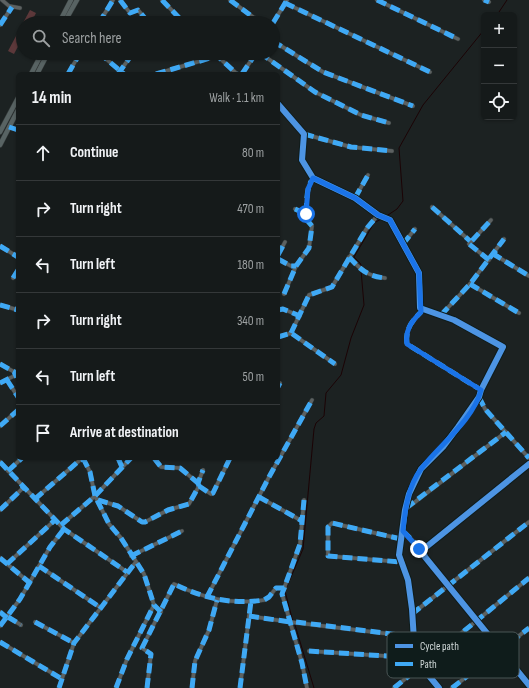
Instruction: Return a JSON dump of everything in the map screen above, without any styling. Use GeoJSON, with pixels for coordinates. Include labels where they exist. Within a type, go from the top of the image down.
{"type":"FeatureCollection","features":[{"type":"Feature","properties":{"kind":"main road"},"geometry":{"type":"LineString","coordinates":[[66,16],[71,0]]}},
{"type":"Feature","properties":{"kind":"main road"},"geometry":{"type":"LineString","coordinates":[[64,16],[77,0]]}},
{"type":"Feature","properties":{"kind":"main road"},"geometry":{"type":"LineString","coordinates":[[32,72],[38,60]]}},
{"type":"Feature","properties":{"kind":"main road"},"geometry":{"type":"LineString","coordinates":[[38,72],[44,60]]}},
{"type":"Feature","properties":{"kind":"main road"},"geometry":{"type":"LineString","coordinates":[[8,129],[1,128],[16,102]]}},
{"type":"Feature","properties":{"kind":"main road"},"geometry":{"type":"LineString","coordinates":[[0,145],[16,114]]}},
{"type":"Feature","properties":{"kind":"street"},"geometry":{"type":"LineString","coordinates":[[2,0],[12,7],[20,8]]}},
{"type":"Feature","properties":{"kind":"street"},"geometry":{"type":"LineString","coordinates":[[103,16],[113,0]]}},
{"type":"Feature","properties":{"kind":"street"},"geometry":{"type":"LineString","coordinates":[[120,0],[130,14],[138,10],[143,16]]}},
{"type":"Feature","properties":{"kind":"street"},"geometry":{"type":"LineString","coordinates":[[162,0],[177,16]]}},
{"type":"Feature","properties":{"kind":"street"},"geometry":{"type":"LineString","coordinates":[[230,0],[252,16]]}},
{"type":"Feature","properties":{"kind":"street"},"geometry":{"type":"LineString","coordinates":[[377,0],[458,39]]}},
{"type":"Feature","properties":{"kind":"street"},"geometry":{"type":"LineString","coordinates":[[484,0],[489,2]]}},
{"type":"Feature","properties":{"kind":"street"},"geometry":{"type":"LineString","coordinates":[[277,16],[286,1],[430,72]]}},
{"type":"Feature","properties":{"kind":"street"},"geometry":{"type":"LineString","coordinates":[[0,25],[12,7]]}},
{"type":"Feature","properties":{"kind":"street"},"geometry":{"type":"LineString","coordinates":[[280,45],[323,72],[413,106]]}},
{"type":"Feature","properties":{"kind":"street"},"geometry":{"type":"LineString","coordinates":[[69,72],[76,60]]}},
{"type":"Feature","properties":{"kind":"street"},"geometry":{"type":"LineString","coordinates":[[106,60],[119,72],[128,60]]}},
{"type":"Feature","properties":{"kind":"street"},"geometry":{"type":"LineString","coordinates":[[162,72],[199,60]]}},
{"type":"Feature","properties":{"kind":"street"},"geometry":{"type":"LineString","coordinates":[[221,60],[235,72]]}},
{"type":"Feature","properties":{"kind":"street"},"geometry":{"type":"LineString","coordinates":[[243,72],[251,60]]}},
{"type":"Feature","properties":{"kind":"street"},"geometry":{"type":"LineString","coordinates":[[270,60],[315,92],[361,115],[389,123]]}},
{"type":"Feature","properties":{"kind":"street"},"geometry":{"type":"LineString","coordinates":[[280,106],[304,134],[351,147],[392,151]]}},
{"type":"Feature","properties":{"kind":"street"},"geometry":{"type":"LineString","coordinates":[[8,129],[16,130]]}},
{"type":"Feature","properties":{"kind":"street"},"geometry":{"type":"LineString","coordinates":[[304,134],[302,160],[313,178],[355,198],[379,215],[390,220],[419,273],[421,312],[411,322],[408,331],[407,344],[481,390]]}},
{"type":"Feature","properties":{"kind":"street"},"geometry":{"type":"LineString","coordinates":[[355,198],[368,175]]}},
{"type":"Feature","properties":{"kind":"street"},"geometry":{"type":"LineString","coordinates":[[284,294],[296,266],[309,248],[312,226],[307,220],[306,214],[308,189],[313,178]]}},
{"type":"Feature","properties":{"kind":"street"},"geometry":{"type":"LineString","coordinates":[[432,207],[470,241],[469,244],[489,260]]}},
{"type":"Feature","properties":{"kind":"street"},"geometry":{"type":"LineString","coordinates":[[296,209],[306,214]]}},
{"type":"Feature","properties":{"kind":"street"},"geometry":{"type":"LineString","coordinates":[[280,336],[291,333],[309,295],[332,287],[349,257],[379,215]]}},
{"type":"Feature","properties":{"kind":"street"},"geometry":{"type":"LineString","coordinates":[[470,241],[491,220]]}},
{"type":"Feature","properties":{"kind":"street"},"geometry":{"type":"LineString","coordinates":[[403,244],[415,229]]}},
{"type":"Feature","properties":{"kind":"street"},"geometry":{"type":"LineString","coordinates":[[441,315],[470,284],[504,239]]}},
{"type":"Feature","properties":{"kind":"street"},"geometry":{"type":"LineString","coordinates":[[280,251],[285,242]]}},
{"type":"Feature","properties":{"kind":"street"},"geometry":{"type":"LineString","coordinates":[[0,246],[16,256]]}},
{"type":"Feature","properties":{"kind":"street"},"geometry":{"type":"LineString","coordinates":[[495,252],[495,255],[529,276]]}},
{"type":"Feature","properties":{"kind":"street"},"geometry":{"type":"LineString","coordinates":[[349,257],[358,268],[374,277],[385,278]]}},
{"type":"Feature","properties":{"kind":"street"},"geometry":{"type":"LineString","coordinates":[[280,260],[291,266],[296,266]]}},
{"type":"Feature","properties":{"kind":"street"},"geometry":{"type":"LineString","coordinates":[[14,278],[16,274]]}},
{"type":"Feature","properties":{"kind":"street"},"geometry":{"type":"LineString","coordinates":[[470,284],[519,313]]}},
{"type":"Feature","properties":{"kind":"street"},"geometry":{"type":"LineString","coordinates":[[0,305],[16,309]]}},
{"type":"Feature","properties":{"kind":"street"},"geometry":{"type":"LineString","coordinates":[[414,632],[408,580],[399,555],[405,510],[409,494],[421,469],[447,442],[479,397],[481,390],[503,347],[454,320],[420,308]]}},
{"type":"Feature","properties":{"kind":"street"},"geometry":{"type":"LineString","coordinates":[[280,310],[283,309],[300,316]]}},
{"type":"Feature","properties":{"kind":"street"},"geometry":{"type":"LineString","coordinates":[[291,333],[335,364]]}},
{"type":"Feature","properties":{"kind":"street"},"geometry":{"type":"LineString","coordinates":[[0,364],[16,373]]}},
{"type":"Feature","properties":{"kind":"street"},"geometry":{"type":"LineString","coordinates":[[0,383],[16,375]]}},
{"type":"Feature","properties":{"kind":"street"},"geometry":{"type":"LineString","coordinates":[[7,380],[16,394]]}},
{"type":"Feature","properties":{"kind":"street"},"geometry":{"type":"LineString","coordinates":[[479,397],[485,409],[529,458]]}},
{"type":"Feature","properties":{"kind":"street"},"geometry":{"type":"LineString","coordinates":[[280,459],[312,400]]}},
{"type":"Feature","properties":{"kind":"street"},"geometry":{"type":"LineString","coordinates":[[0,426],[16,412]]}},
{"type":"Feature","properties":{"kind":"street"},"geometry":{"type":"LineString","coordinates":[[405,510],[506,432]]}},
{"type":"Feature","properties":{"kind":"street"},"geometry":{"type":"LineString","coordinates":[[8,471],[20,460]]}},
{"type":"Feature","properties":{"kind":"street"},"geometry":{"type":"LineString","coordinates":[[35,499],[80,460]]}},
{"type":"Feature","properties":{"kind":"street"},"geometry":{"type":"LineString","coordinates":[[84,460],[90,472],[95,496],[109,524],[121,538],[135,563],[144,574],[155,606],[161,612]]}},
{"type":"Feature","properties":{"kind":"street"},"geometry":{"type":"LineString","coordinates":[[119,460],[122,467]]}},
{"type":"Feature","properties":{"kind":"street"},"geometry":{"type":"LineString","coordinates":[[61,525],[95,496],[129,460]]}},
{"type":"Feature","properties":{"kind":"street"},"geometry":{"type":"LineString","coordinates":[[156,460],[162,467],[180,468],[211,494],[213,493],[229,460]]}},
{"type":"Feature","properties":{"kind":"street"},"geometry":{"type":"LineString","coordinates":[[207,597],[279,460]]}},
{"type":"Feature","properties":{"kind":"street"},"geometry":{"type":"LineString","coordinates":[[0,462],[64,529],[127,572]]}},
{"type":"Feature","properties":{"kind":"street"},"geometry":{"type":"LineString","coordinates":[[423,552],[425,548],[529,464]]}},
{"type":"Feature","properties":{"kind":"street"},"geometry":{"type":"LineString","coordinates":[[98,500],[118,506],[142,522],[168,510],[187,505],[198,484],[203,470]]}},
{"type":"Feature","properties":{"kind":"street"},"geometry":{"type":"LineString","coordinates":[[0,510],[24,487]]}},
{"type":"Feature","properties":{"kind":"street"},"geometry":{"type":"LineString","coordinates":[[259,497],[302,521]]}},
{"type":"Feature","properties":{"kind":"street"},"geometry":{"type":"LineString","coordinates":[[304,500],[300,544],[282,594],[302,662],[307,688]]}},
{"type":"Feature","properties":{"kind":"street"},"geometry":{"type":"LineString","coordinates":[[7,564],[55,520]]}},
{"type":"Feature","properties":{"kind":"street"},"geometry":{"type":"LineString","coordinates":[[412,614],[529,522]]}},
{"type":"Feature","properties":{"kind":"street"},"geometry":{"type":"LineString","coordinates":[[401,539],[332,523],[328,527],[328,556],[401,562]]}},
{"type":"Feature","properties":{"kind":"street"},"geometry":{"type":"LineString","coordinates":[[0,626],[30,583],[50,547],[64,529]]}},
{"type":"Feature","properties":{"kind":"street"},"geometry":{"type":"LineString","coordinates":[[131,556],[182,531]]}},
{"type":"Feature","properties":{"kind":"street"},"geometry":{"type":"LineString","coordinates":[[403,531],[423,552],[424,557],[487,632]]}},
{"type":"Feature","properties":{"kind":"street"},"geometry":{"type":"LineString","coordinates":[[0,558],[30,583]]}},
{"type":"Feature","properties":{"kind":"street"},"geometry":{"type":"LineString","coordinates":[[59,688],[74,643],[135,563]]}},
{"type":"Feature","properties":{"kind":"street"},"geometry":{"type":"LineString","coordinates":[[39,566],[101,608]]}},
{"type":"Feature","properties":{"kind":"street"},"geometry":{"type":"LineString","coordinates":[[462,632],[529,578]]}},
{"type":"Feature","properties":{"kind":"street"},"geometry":{"type":"LineString","coordinates":[[147,688],[151,654],[142,648],[174,584],[192,593],[217,600],[264,600],[269,597],[276,588],[285,588]]}},
{"type":"Feature","properties":{"kind":"street"},"geometry":{"type":"LineString","coordinates":[[192,688],[195,661],[209,630],[217,600]]}},
{"type":"Feature","properties":{"kind":"street"},"geometry":{"type":"LineString","coordinates":[[240,688],[251,601]]}},
{"type":"Feature","properties":{"kind":"street"},"geometry":{"type":"LineString","coordinates":[[116,688],[128,658],[155,606]]}},
{"type":"Feature","properties":{"kind":"street"},"geometry":{"type":"LineString","coordinates":[[0,612],[7,618],[21,625]]}},
{"type":"Feature","properties":{"kind":"street"},"geometry":{"type":"LineString","coordinates":[[250,616],[387,633]]}},
{"type":"Feature","properties":{"kind":"street"},"geometry":{"type":"LineString","coordinates":[[36,622],[74,643]]}},
{"type":"Feature","properties":{"kind":"street"},"geometry":{"type":"LineString","coordinates":[[519,636],[529,628]]}},
{"type":"Feature","properties":{"kind":"street"},"geometry":{"type":"LineString","coordinates":[[0,642],[62,679]]}},
{"type":"Feature","properties":{"kind":"street"},"geometry":{"type":"LineString","coordinates":[[309,651],[387,656]]}},
{"type":"Feature","properties":{"kind":"street"},"geometry":{"type":"LineString","coordinates":[[519,672],[529,685],[523,688]]}},
{"type":"Feature","properties":{"kind":"street"},"geometry":{"type":"LineString","coordinates":[[394,688],[405,678]]}},
{"type":"Feature","properties":{"kind":"street"},"geometry":{"type":"LineString","coordinates":[[431,678],[439,688]]}},
{"type":"Feature","properties":{"kind":"street"},"geometry":{"type":"LineString","coordinates":[[452,688],[465,678]]}},
{"type":"Feature","properties":{"kind":"shaded area"},"geometry":{"type":"Polygon","coordinates":[[[30,10],[36,13],[34,16],[27,16],[30,10]]]}},
{"type":"Feature","properties":{"kind":"shaded area"},"geometry":{"type":"Polygon","coordinates":[[[16,36],[16,50],[14,54],[8,51],[16,36]]]}},
{"type":"Feature","properties":{"kind":"waterway"},"geometry":{"type":"LineString","coordinates":[[499,12],[507,0]]}},
{"type":"Feature","properties":{"kind":"waterway"},"geometry":{"type":"LineString","coordinates":[[385,217],[397,209],[403,201],[399,148],[423,105],[481,34]]}},
{"type":"Feature","properties":{"kind":"waterway"},"geometry":{"type":"LineString","coordinates":[[362,267],[354,257],[374,223],[383,218]]}},
{"type":"Feature","properties":{"kind":"waterway"},"geometry":{"type":"LineString","coordinates":[[293,622],[285,591],[303,549],[314,429],[316,423],[324,416],[326,393],[341,375],[351,338],[364,305],[361,270]]}},
{"type":"Feature","properties":{"kind":"waterway"},"geometry":{"type":"LineString","coordinates":[[295,625],[314,688]]}},
{"type":"Feature","properties":{"kind":"marked path"},"geometry":{"type":"LineString","coordinates":[[103,16],[113,0]]}},
{"type":"Feature","properties":{"kind":"marked path"},"geometry":{"type":"LineString","coordinates":[[120,0],[130,13],[138,10],[143,16]]}},
{"type":"Feature","properties":{"kind":"marked path"},"geometry":{"type":"LineString","coordinates":[[162,0],[177,16]]}},
{"type":"Feature","properties":{"kind":"marked path"},"geometry":{"type":"LineString","coordinates":[[230,0],[252,16]]}},
{"type":"Feature","properties":{"kind":"marked path"},"geometry":{"type":"LineString","coordinates":[[277,16],[287,0]]}},
{"type":"Feature","properties":{"kind":"marked path"},"geometry":{"type":"LineString","coordinates":[[377,0],[458,39]]}},
{"type":"Feature","properties":{"kind":"marked path"},"geometry":{"type":"LineString","coordinates":[[484,0],[489,2]]}},
{"type":"Feature","properties":{"kind":"marked path"},"geometry":{"type":"LineString","coordinates":[[285,3],[430,72]]}},
{"type":"Feature","properties":{"kind":"marked path"},"geometry":{"type":"LineString","coordinates":[[0,25],[12,7]]}},
{"type":"Feature","properties":{"kind":"marked path"},"geometry":{"type":"LineString","coordinates":[[280,45],[323,72],[413,106]]}},
{"type":"Feature","properties":{"kind":"marked path"},"geometry":{"type":"LineString","coordinates":[[69,72],[76,60]]}},
{"type":"Feature","properties":{"kind":"marked path"},"geometry":{"type":"LineString","coordinates":[[107,60],[122,72]]}},
{"type":"Feature","properties":{"kind":"marked path"},"geometry":{"type":"LineString","coordinates":[[119,72],[128,60]]}},
{"type":"Feature","properties":{"kind":"marked path"},"geometry":{"type":"LineString","coordinates":[[163,72],[203,60]]}},
{"type":"Feature","properties":{"kind":"marked path"},"geometry":{"type":"LineString","coordinates":[[222,60],[235,72]]}},
{"type":"Feature","properties":{"kind":"marked path"},"geometry":{"type":"LineString","coordinates":[[243,72],[251,60]]}},
{"type":"Feature","properties":{"kind":"marked path"},"geometry":{"type":"LineString","coordinates":[[270,60],[315,92],[361,115],[389,123]]}},
{"type":"Feature","properties":{"kind":"marked path"},"geometry":{"type":"LineString","coordinates":[[9,127],[16,129]]}},
{"type":"Feature","properties":{"kind":"marked path"},"geometry":{"type":"LineString","coordinates":[[304,134],[351,147],[392,151]]}},
{"type":"Feature","properties":{"kind":"marked path"},"geometry":{"type":"LineString","coordinates":[[355,198],[368,175]]}},
{"type":"Feature","properties":{"kind":"marked path"},"geometry":{"type":"LineString","coordinates":[[284,294],[296,266],[309,248],[312,226],[306,219],[308,192],[310,182],[313,178]]}},
{"type":"Feature","properties":{"kind":"marked path"},"geometry":{"type":"LineString","coordinates":[[432,207],[470,241]]}},
{"type":"Feature","properties":{"kind":"marked path"},"geometry":{"type":"LineString","coordinates":[[295,209],[306,214]]}},
{"type":"Feature","properties":{"kind":"marked path"},"geometry":{"type":"LineString","coordinates":[[291,333],[309,295],[332,287],[367,228],[378,215]]}},
{"type":"Feature","properties":{"kind":"marked path"},"geometry":{"type":"LineString","coordinates":[[489,260],[469,244],[491,220]]}},
{"type":"Feature","properties":{"kind":"marked path"},"geometry":{"type":"LineString","coordinates":[[403,244],[415,229]]}},
{"type":"Feature","properties":{"kind":"marked path"},"geometry":{"type":"LineString","coordinates":[[441,315],[470,284],[504,239]]}},
{"type":"Feature","properties":{"kind":"marked path"},"geometry":{"type":"LineString","coordinates":[[280,251],[285,242]]}},
{"type":"Feature","properties":{"kind":"marked path"},"geometry":{"type":"LineString","coordinates":[[0,246],[16,256]]}},
{"type":"Feature","properties":{"kind":"marked path"},"geometry":{"type":"LineString","coordinates":[[495,252],[495,255],[529,276]]}},
{"type":"Feature","properties":{"kind":"marked path"},"geometry":{"type":"LineString","coordinates":[[349,257],[365,272],[373,276],[385,278]]}},
{"type":"Feature","properties":{"kind":"marked path"},"geometry":{"type":"LineString","coordinates":[[280,260],[291,266],[296,266]]}},
{"type":"Feature","properties":{"kind":"marked path"},"geometry":{"type":"LineString","coordinates":[[13,278],[16,273]]}},
{"type":"Feature","properties":{"kind":"marked path"},"geometry":{"type":"LineString","coordinates":[[470,284],[519,313]]}},
{"type":"Feature","properties":{"kind":"marked path"},"geometry":{"type":"LineString","coordinates":[[0,305],[16,309]]}},
{"type":"Feature","properties":{"kind":"marked path"},"geometry":{"type":"LineString","coordinates":[[420,308],[421,312],[414,319],[408,330],[407,344],[481,390]]}},
{"type":"Feature","properties":{"kind":"marked path"},"geometry":{"type":"LineString","coordinates":[[280,310],[283,309],[300,316]]}},
{"type":"Feature","properties":{"kind":"marked path"},"geometry":{"type":"LineString","coordinates":[[280,336],[291,333],[335,364]]}},
{"type":"Feature","properties":{"kind":"marked path"},"geometry":{"type":"LineString","coordinates":[[0,364],[16,373]]}},
{"type":"Feature","properties":{"kind":"marked path"},"geometry":{"type":"LineString","coordinates":[[0,383],[16,375]]}},
{"type":"Feature","properties":{"kind":"marked path"},"geometry":{"type":"LineString","coordinates":[[7,380],[16,394]]}},
{"type":"Feature","properties":{"kind":"marked path"},"geometry":{"type":"LineString","coordinates":[[479,397],[485,409],[529,458]]}},
{"type":"Feature","properties":{"kind":"marked path"},"geometry":{"type":"LineString","coordinates":[[280,457],[312,400]]}},
{"type":"Feature","properties":{"kind":"marked path"},"geometry":{"type":"LineString","coordinates":[[0,426],[16,412]]}},
{"type":"Feature","properties":{"kind":"marked path"},"geometry":{"type":"LineString","coordinates":[[406,508],[506,432]]}},
{"type":"Feature","properties":{"kind":"marked path"},"geometry":{"type":"LineString","coordinates":[[8,471],[20,460]]}},
{"type":"Feature","properties":{"kind":"marked path"},"geometry":{"type":"LineString","coordinates":[[35,499],[80,460]]}},
{"type":"Feature","properties":{"kind":"marked path"},"geometry":{"type":"LineString","coordinates":[[84,460],[90,472],[95,496],[109,524],[121,538],[144,574],[154,605],[161,612]]}},
{"type":"Feature","properties":{"kind":"marked path"},"geometry":{"type":"LineString","coordinates":[[119,460],[122,467]]}},
{"type":"Feature","properties":{"kind":"marked path"},"geometry":{"type":"LineString","coordinates":[[61,525],[95,496],[129,460]]}},
{"type":"Feature","properties":{"kind":"marked path"},"geometry":{"type":"LineString","coordinates":[[156,460],[161,467],[180,468],[198,483]]}},
{"type":"Feature","properties":{"kind":"marked path"},"geometry":{"type":"LineString","coordinates":[[199,486],[211,494],[213,493],[229,460]]}},
{"type":"Feature","properties":{"kind":"marked path"},"geometry":{"type":"LineString","coordinates":[[207,597],[278,460]]}},
{"type":"Feature","properties":{"kind":"marked path"},"geometry":{"type":"LineString","coordinates":[[0,462],[64,529],[127,572]]}},
{"type":"Feature","properties":{"kind":"marked path"},"geometry":{"type":"LineString","coordinates":[[98,500],[118,506],[142,522],[145,522],[168,510],[189,504],[199,486],[198,483],[203,470]]}},
{"type":"Feature","properties":{"kind":"marked path"},"geometry":{"type":"LineString","coordinates":[[0,510],[24,487]]}},
{"type":"Feature","properties":{"kind":"marked path"},"geometry":{"type":"LineString","coordinates":[[259,497],[302,521]]}},
{"type":"Feature","properties":{"kind":"marked path"},"geometry":{"type":"LineString","coordinates":[[304,500],[300,544],[282,594],[302,663],[307,688]]}},
{"type":"Feature","properties":{"kind":"marked path"},"geometry":{"type":"LineString","coordinates":[[7,564],[55,520]]}},
{"type":"Feature","properties":{"kind":"marked path"},"geometry":{"type":"LineString","coordinates":[[412,614],[529,522]]}},
{"type":"Feature","properties":{"kind":"marked path"},"geometry":{"type":"LineString","coordinates":[[401,539],[332,523],[328,527],[328,556],[401,562]]}},
{"type":"Feature","properties":{"kind":"marked path"},"geometry":{"type":"LineString","coordinates":[[0,626],[20,599],[50,547],[64,529]]}},
{"type":"Feature","properties":{"kind":"marked path"},"geometry":{"type":"LineString","coordinates":[[131,556],[182,531]]}},
{"type":"Feature","properties":{"kind":"marked path"},"geometry":{"type":"LineString","coordinates":[[403,531],[423,551]]}},
{"type":"Feature","properties":{"kind":"marked path"},"geometry":{"type":"LineString","coordinates":[[0,558],[30,583]]}},
{"type":"Feature","properties":{"kind":"marked path"},"geometry":{"type":"LineString","coordinates":[[59,688],[74,643],[135,563]]}},
{"type":"Feature","properties":{"kind":"marked path"},"geometry":{"type":"LineString","coordinates":[[39,566],[101,608]]}},
{"type":"Feature","properties":{"kind":"marked path"},"geometry":{"type":"LineString","coordinates":[[463,632],[529,578]]}},
{"type":"Feature","properties":{"kind":"marked path"},"geometry":{"type":"LineString","coordinates":[[147,688],[151,654],[142,648],[174,584],[207,597],[240,602],[264,600],[269,597],[276,588],[285,588]]}},
{"type":"Feature","properties":{"kind":"marked path"},"geometry":{"type":"LineString","coordinates":[[192,688],[195,661],[209,630],[217,600]]}},
{"type":"Feature","properties":{"kind":"marked path"},"geometry":{"type":"LineString","coordinates":[[240,688],[251,601]]}},
{"type":"Feature","properties":{"kind":"marked path"},"geometry":{"type":"LineString","coordinates":[[116,688],[127,659],[154,605]]}},
{"type":"Feature","properties":{"kind":"marked path"},"geometry":{"type":"LineString","coordinates":[[0,612],[7,618]]}},
{"type":"Feature","properties":{"kind":"marked path"},"geometry":{"type":"LineString","coordinates":[[249,616],[290,622]]}},
{"type":"Feature","properties":{"kind":"marked path"},"geometry":{"type":"LineString","coordinates":[[8,617],[21,625]]}},
{"type":"Feature","properties":{"kind":"marked path"},"geometry":{"type":"LineString","coordinates":[[35,622],[74,643]]}},
{"type":"Feature","properties":{"kind":"marked path"},"geometry":{"type":"LineString","coordinates":[[296,622],[387,633]]}},
{"type":"Feature","properties":{"kind":"marked path"},"geometry":{"type":"LineString","coordinates":[[519,636],[529,628]]}},
{"type":"Feature","properties":{"kind":"marked path"},"geometry":{"type":"LineString","coordinates":[[0,642],[62,679]]}},
{"type":"Feature","properties":{"kind":"marked path"},"geometry":{"type":"LineString","coordinates":[[309,651],[387,656]]}},
{"type":"Feature","properties":{"kind":"marked path"},"geometry":{"type":"LineString","coordinates":[[394,688],[406,678]]}},
{"type":"Feature","properties":{"kind":"marked path"},"geometry":{"type":"LineString","coordinates":[[452,688],[465,678]]}},
{"type":"Feature","properties":{"kind":"cycle path"},"geometry":{"type":"LineString","coordinates":[[280,106],[304,134],[302,160],[313,178],[355,198],[378,215],[390,220],[419,273],[420,308],[454,320],[503,347],[481,390],[479,397],[443,447],[421,469],[409,494],[405,510],[399,555],[408,580],[413,632]]}},
{"type":"Feature","properties":{"kind":"cycle path"},"geometry":{"type":"LineString","coordinates":[[486,632],[425,557],[423,551],[529,464]]}},
{"type":"Feature","properties":{"kind":"cycle path"},"geometry":{"type":"LineString","coordinates":[[519,673],[529,685]]}},
{"type":"Feature","properties":{"kind":"cycle path"},"geometry":{"type":"LineString","coordinates":[[431,678],[439,688]]}},
{"type":"Feature","properties":{"kind":"route"},"geometry":{"type":"LineString","coordinates":[[306,214],[308,189],[313,178],[355,198],[378,215],[390,220],[419,273],[421,312],[411,322],[406,339],[407,344],[481,390],[479,397],[471,410],[443,447],[421,469],[409,494],[405,510],[403,531],[419,549]]}}]}
